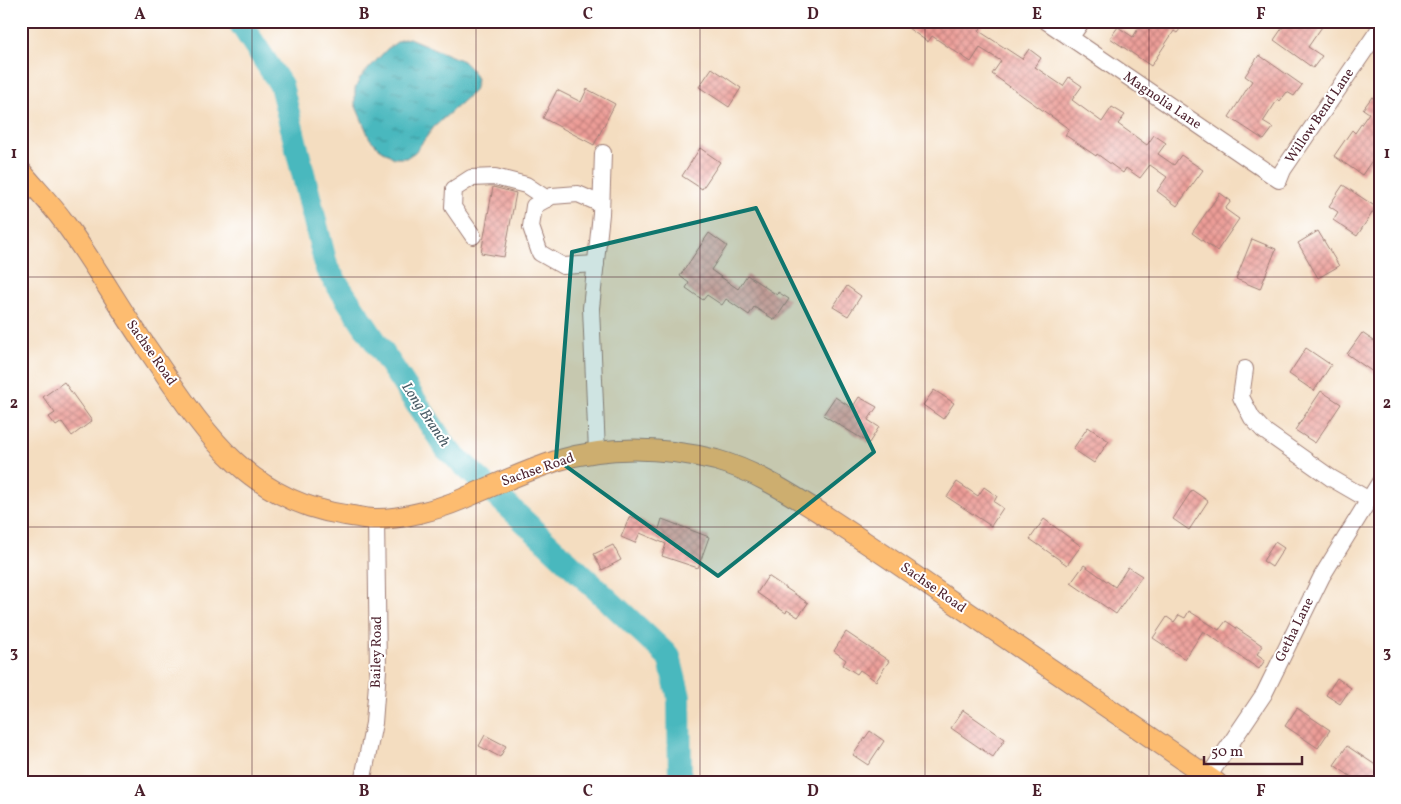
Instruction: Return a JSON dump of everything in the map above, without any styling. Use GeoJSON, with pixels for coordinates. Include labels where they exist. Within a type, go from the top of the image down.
{"type":"FeatureCollection","features":[{"type":"Feature","properties":{"kind":"main road","name":"Sachse Road"},"geometry":{"type":"LineString","coordinates":[[21,171],[64,222],[128,320],[209,436],[235,463],[273,492],[324,512],[376,519],[403,516],[445,506],[520,474],[559,460],[597,452],[632,449],[674,451],[735,466],[775,485],[897,563],[1212,780]]}},
{"type":"Feature","properties":{"kind":"street","name":"Magnolia Lane"},"geometry":{"type":"LineString","coordinates":[[1046,21],[1279,180]]}},
{"type":"Feature","properties":{"kind":"street"},"geometry":{"type":"LineString","coordinates":[[1070,38],[1082,21]]}},
{"type":"Feature","properties":{"kind":"street","name":"Willow Bend Lane"},"geometry":{"type":"LineString","coordinates":[[1279,180],[1283,170],[1380,28]]}},
{"type":"Feature","properties":{"kind":"street"},"geometry":{"type":"LineString","coordinates":[[597,452],[591,308],[601,204],[603,153]]}},
{"type":"Feature","properties":{"kind":"street"},"geometry":{"type":"LineString","coordinates":[[473,236],[454,207],[454,189],[471,178],[494,177],[526,185],[547,198]]}},
{"type":"Feature","properties":{"kind":"street"},"geometry":{"type":"LineString","coordinates":[[596,264],[563,266],[540,253],[531,227],[534,206],[552,196],[578,194],[601,204]]}},
{"type":"Feature","properties":{"kind":"street"},"geometry":{"type":"LineString","coordinates":[[1245,369],[1241,397],[1252,418],[1263,430],[1331,478],[1369,500]]}},
{"type":"Feature","properties":{"kind":"street","name":"Getha Lane"},"geometry":{"type":"LineString","coordinates":[[1212,780],[1264,694],[1322,576],[1380,482]]}},
{"type":"Feature","properties":{"kind":"street","name":"Bailey Road"},"geometry":{"type":"LineString","coordinates":[[362,783],[374,723],[378,670],[376,519]]}},
{"type":"Feature","properties":{"kind":"highlighted area"},"geometry":{"type":"Polygon","coordinates":[[[756,208],[874,452],[718,576],[556,459],[572,252],[756,208]]]}},
{"type":"Feature","properties":{"kind":"water"},"geometry":{"type":"Polygon","coordinates":[[[409,38],[463,61],[472,70],[477,79],[474,91],[434,127],[415,152],[406,158],[394,158],[370,139],[355,104],[355,89],[360,78],[387,49],[400,40],[409,38]]]}},
{"type":"Feature","properties":{"kind":"building"},"geometry":{"type":"Polygon","coordinates":[[[898,21],[985,21],[979,31],[1022,59],[1029,49],[1041,58],[1035,67],[1063,86],[1069,77],[1082,86],[1072,100],[1102,122],[1112,107],[1125,115],[1118,124],[1147,145],[1154,135],[1166,143],[1158,154],[1174,165],[1181,155],[1203,170],[1177,206],[1157,191],[1167,177],[1150,165],[1140,178],[1126,168],[1123,173],[1097,154],[1096,156],[1065,135],[1069,129],[992,74],[1001,61],[980,48],[971,62],[932,36],[928,42],[898,21]]]}},
{"type":"Feature","properties":{"kind":"building"},"geometry":{"type":"Polygon","coordinates":[[[1143,21],[1186,21],[1177,33],[1174,31],[1151,66],[1110,38],[1118,27],[1133,37],[1143,21]]]}},
{"type":"Feature","properties":{"kind":"building"},"geometry":{"type":"Polygon","coordinates":[[[1287,21],[1326,21],[1308,47],[1322,56],[1313,68],[1274,40],[1287,21]]]}},
{"type":"Feature","properties":{"kind":"building"},"geometry":{"type":"Polygon","coordinates":[[[1259,55],[1302,85],[1294,96],[1287,92],[1280,101],[1278,99],[1263,122],[1273,128],[1264,140],[1229,117],[1252,81],[1245,76],[1259,55]]]}},
{"type":"Feature","properties":{"kind":"building"},"geometry":{"type":"Polygon","coordinates":[[[712,68],[741,88],[729,107],[699,87],[712,68]]]}},
{"type":"Feature","properties":{"kind":"building"},"geometry":{"type":"Polygon","coordinates":[[[587,89],[615,104],[594,145],[543,118],[557,90],[581,102],[587,89]]]}},
{"type":"Feature","properties":{"kind":"building"},"geometry":{"type":"Polygon","coordinates":[[[1372,97],[1377,101],[1380,98],[1380,149],[1362,175],[1334,156],[1352,130],[1355,133],[1369,113],[1363,109],[1372,97]]]}},
{"type":"Feature","properties":{"kind":"building"},"geometry":{"type":"Polygon","coordinates":[[[700,148],[720,162],[702,189],[682,176],[700,148]]]}},
{"type":"Feature","properties":{"kind":"building"},"geometry":{"type":"Polygon","coordinates":[[[1343,185],[1376,207],[1357,236],[1333,220],[1338,212],[1329,206],[1343,185]]]}},
{"type":"Feature","properties":{"kind":"building"},"geometry":{"type":"Polygon","coordinates":[[[493,187],[516,193],[504,257],[481,253],[493,187]]]}},
{"type":"Feature","properties":{"kind":"building"},"geometry":{"type":"Polygon","coordinates":[[[1220,193],[1231,201],[1225,209],[1239,219],[1217,251],[1192,233],[1220,193]]]}},
{"type":"Feature","properties":{"kind":"building"},"geometry":{"type":"Polygon","coordinates":[[[1318,231],[1339,266],[1318,278],[1298,243],[1318,231]]]}},
{"type":"Feature","properties":{"kind":"building"},"geometry":{"type":"Polygon","coordinates":[[[709,233],[727,246],[711,270],[738,289],[747,275],[777,295],[778,292],[789,299],[775,320],[754,307],[749,315],[726,299],[722,305],[707,295],[703,300],[686,288],[689,283],[680,276],[709,233]]]}},
{"type":"Feature","properties":{"kind":"building"},"geometry":{"type":"Polygon","coordinates":[[[1252,239],[1276,249],[1260,289],[1236,279],[1252,239]]]}},
{"type":"Feature","properties":{"kind":"building"},"geometry":{"type":"Polygon","coordinates":[[[847,286],[861,296],[848,316],[833,307],[847,286]]]}},
{"type":"Feature","properties":{"kind":"building"},"geometry":{"type":"Polygon","coordinates":[[[1362,333],[1380,345],[1380,377],[1347,354],[1362,333]]]}},
{"type":"Feature","properties":{"kind":"building"},"geometry":{"type":"Polygon","coordinates":[[[1306,348],[1331,365],[1314,391],[1289,374],[1306,348]]]}},
{"type":"Feature","properties":{"kind":"building"},"geometry":{"type":"Polygon","coordinates":[[[64,382],[92,421],[72,436],[62,422],[56,426],[49,417],[55,413],[43,397],[64,382]]]}},
{"type":"Feature","properties":{"kind":"building"},"geometry":{"type":"Polygon","coordinates":[[[934,390],[954,403],[943,419],[923,405],[934,390]]]}},
{"type":"Feature","properties":{"kind":"building"},"geometry":{"type":"Polygon","coordinates":[[[1321,391],[1341,404],[1315,443],[1295,430],[1321,391]]]}},
{"type":"Feature","properties":{"kind":"building"},"geometry":{"type":"Polygon","coordinates":[[[835,397],[852,408],[859,397],[877,407],[868,420],[879,427],[869,443],[823,415],[835,397]]]}},
{"type":"Feature","properties":{"kind":"building"},"geometry":{"type":"Polygon","coordinates":[[[1088,427],[1109,441],[1094,463],[1073,449],[1088,427]]]}},
{"type":"Feature","properties":{"kind":"building"},"geometry":{"type":"Polygon","coordinates":[[[957,482],[978,496],[984,487],[997,496],[994,502],[1003,508],[991,526],[947,497],[957,482]]]}},
{"type":"Feature","properties":{"kind":"building"},"geometry":{"type":"Polygon","coordinates":[[[1192,490],[1208,501],[1189,530],[1173,519],[1192,490]]]}},
{"type":"Feature","properties":{"kind":"building"},"geometry":{"type":"Polygon","coordinates":[[[630,516],[659,529],[662,519],[709,537],[698,568],[662,556],[666,544],[640,533],[635,543],[621,537],[630,516]]]}},
{"type":"Feature","properties":{"kind":"building"},"geometry":{"type":"Polygon","coordinates":[[[1044,519],[1081,546],[1067,565],[1030,539],[1044,519]]]}},
{"type":"Feature","properties":{"kind":"building"},"geometry":{"type":"Polygon","coordinates":[[[1275,542],[1284,548],[1272,567],[1263,561],[1275,542]]]}},
{"type":"Feature","properties":{"kind":"building"},"geometry":{"type":"Polygon","coordinates":[[[613,545],[621,560],[602,570],[594,554],[613,545]]]}},
{"type":"Feature","properties":{"kind":"building"},"geometry":{"type":"Polygon","coordinates":[[[1084,565],[1115,587],[1128,567],[1142,576],[1116,614],[1071,583],[1084,565]]]}},
{"type":"Feature","properties":{"kind":"building"},"geometry":{"type":"Polygon","coordinates":[[[768,576],[808,603],[798,617],[787,610],[786,613],[757,593],[768,576]]]}},
{"type":"Feature","properties":{"kind":"building"},"geometry":{"type":"Polygon","coordinates":[[[1189,611],[1219,630],[1226,621],[1263,646],[1257,654],[1265,660],[1259,669],[1203,631],[1185,659],[1153,638],[1167,617],[1174,622],[1179,615],[1185,618],[1189,611]]]}},
{"type":"Feature","properties":{"kind":"building"},"geometry":{"type":"Polygon","coordinates":[[[846,632],[889,661],[876,681],[860,670],[857,674],[843,665],[846,660],[834,651],[846,632]]]}},
{"type":"Feature","properties":{"kind":"building"},"geometry":{"type":"Polygon","coordinates":[[[1337,678],[1351,688],[1340,704],[1326,695],[1337,678]]]}},
{"type":"Feature","properties":{"kind":"building"},"geometry":{"type":"Polygon","coordinates":[[[1297,708],[1330,730],[1318,748],[1285,726],[1297,708]]]}},
{"type":"Feature","properties":{"kind":"building"},"geometry":{"type":"Polygon","coordinates":[[[963,710],[1005,739],[993,757],[951,728],[963,710]]]}},
{"type":"Feature","properties":{"kind":"building"},"geometry":{"type":"Polygon","coordinates":[[[870,731],[884,741],[868,765],[853,755],[870,731]]]}},
{"type":"Feature","properties":{"kind":"building"},"geometry":{"type":"Polygon","coordinates":[[[485,735],[506,746],[500,757],[479,746],[485,735]]]}},
{"type":"Feature","properties":{"kind":"building"},"geometry":{"type":"Polygon","coordinates":[[[1347,746],[1380,768],[1380,783],[1360,783],[1334,765],[1347,746]]]}},
{"type":"Feature","properties":{"kind":"waterway","name":"Long Branch"},"geometry":{"type":"LineString","coordinates":[[239,21],[281,85],[327,269],[447,449],[669,657],[679,697],[680,783]]}}]}
